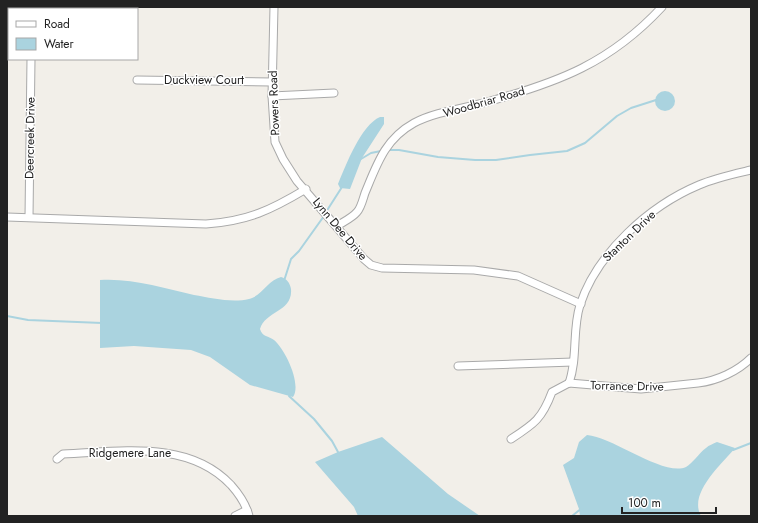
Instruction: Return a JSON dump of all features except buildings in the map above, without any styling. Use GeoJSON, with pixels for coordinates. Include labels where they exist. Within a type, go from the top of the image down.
{"type":"FeatureCollection","features":[{"type":"Feature","properties":{"kind":"street","name":"Powers Road"},"geometry":{"type":"LineString","coordinates":[[274,7],[272,96],[275,142],[291,172],[306,189]]}},
{"type":"Feature","properties":{"kind":"street","name":"Woodbriar Road"},"geometry":{"type":"LineString","coordinates":[[337,226],[357,212],[381,154],[397,135],[410,126],[434,116],[521,93],[571,75],[622,45],[643,27],[662,7]]}},
{"type":"Feature","properties":{"kind":"street","name":"Deercreek Drive"},"geometry":{"type":"LineString","coordinates":[[29,217],[31,60]]}},
{"type":"Feature","properties":{"kind":"street","name":"Duckview Court"},"geometry":{"type":"LineString","coordinates":[[137,80],[272,82]]}},
{"type":"Feature","properties":{"kind":"street"},"geometry":{"type":"LineString","coordinates":[[272,96],[334,93]]}},
{"type":"Feature","properties":{"kind":"street","name":"Stanton Drive"},"geometry":{"type":"LineString","coordinates":[[569,383],[572,373],[576,322],[580,304],[591,278],[608,253],[651,214],[674,197],[699,185],[751,170]]}},
{"type":"Feature","properties":{"kind":"street","name":"Lynn Dee Drive"},"geometry":{"type":"LineString","coordinates":[[7,217],[206,224],[230,222],[252,217],[269,210],[306,189],[359,254],[371,265],[382,268],[474,270],[518,276],[580,304]]}},
{"type":"Feature","properties":{"kind":"street","name":"Torrance Drive"},"geometry":{"type":"LineString","coordinates":[[569,383],[641,389],[707,382],[729,374],[751,358]]}},
{"type":"Feature","properties":{"kind":"street"},"geometry":{"type":"LineString","coordinates":[[458,366],[573,362]]}},
{"type":"Feature","properties":{"kind":"street"},"geometry":{"type":"LineString","coordinates":[[511,439],[534,424],[545,410],[552,392],[569,383]]}},
{"type":"Feature","properties":{"kind":"street","name":"Ridgemere Lane"},"geometry":{"type":"LineString","coordinates":[[57,459],[63,454],[154,451],[177,454],[204,463],[225,479],[238,493],[248,513]]}},
{"type":"Feature","properties":{"kind":"street"},"geometry":{"type":"LineString","coordinates":[[235,516],[248,513]]}},
{"type":"Feature","properties":{"kind":"water"},"geometry":{"type":"Polygon","coordinates":[[[665,91],[672,94],[675,101],[672,108],[665,111],[658,108],[655,101],[658,94],[665,91]]]}},
{"type":"Feature","properties":{"kind":"water"},"geometry":{"type":"Polygon","coordinates":[[[380,117],[384,117],[384,124],[362,158],[350,189],[340,188],[338,184],[360,137],[373,121],[380,117]]]}},
{"type":"Feature","properties":{"kind":"water"},"geometry":{"type":"Polygon","coordinates":[[[281,277],[287,280],[290,285],[291,289],[288,302],[267,318],[260,329],[264,335],[274,340],[278,344],[291,367],[295,384],[293,397],[250,385],[210,357],[191,350],[134,346],[100,348],[100,280],[136,282],[222,300],[242,300],[258,295],[272,281],[281,277]]]}},
{"type":"Feature","properties":{"kind":"water"},"geometry":{"type":"Polygon","coordinates":[[[587,435],[598,437],[652,462],[676,469],[686,467],[707,447],[717,442],[735,448],[715,470],[703,489],[699,498],[698,507],[701,516],[580,516],[579,509],[563,465],[574,458],[579,442],[587,435]]]}},
{"type":"Feature","properties":{"kind":"water"},"geometry":{"type":"Polygon","coordinates":[[[382,437],[448,494],[480,516],[358,516],[354,507],[315,462],[338,452],[382,437]]]}},
{"type":"Feature","properties":{"kind":"waterway"},"geometry":{"type":"LineString","coordinates":[[387,150],[399,150],[438,157],[475,160],[496,160],[567,151],[585,143],[617,116],[631,108],[656,100]]}},
{"type":"Feature","properties":{"kind":"waterway"},"geometry":{"type":"LineString","coordinates":[[361,159],[371,153],[381,151]]}},
{"type":"Feature","properties":{"kind":"waterway"},"geometry":{"type":"LineString","coordinates":[[326,212],[342,187]]}},
{"type":"Feature","properties":{"kind":"waterway"},"geometry":{"type":"LineString","coordinates":[[284,281],[291,259],[299,251],[324,216]]}},
{"type":"Feature","properties":{"kind":"waterway"},"geometry":{"type":"LineString","coordinates":[[7,316],[28,320],[102,323]]}},
{"type":"Feature","properties":{"kind":"waterway"},"geometry":{"type":"LineString","coordinates":[[289,396],[314,419],[332,441],[338,452]]}},
{"type":"Feature","properties":{"kind":"waterway"},"geometry":{"type":"LineString","coordinates":[[733,450],[751,443]]}},
{"type":"Feature","properties":{"kind":"waterway"},"geometry":{"type":"LineString","coordinates":[[572,516],[582,508]]}}]}
